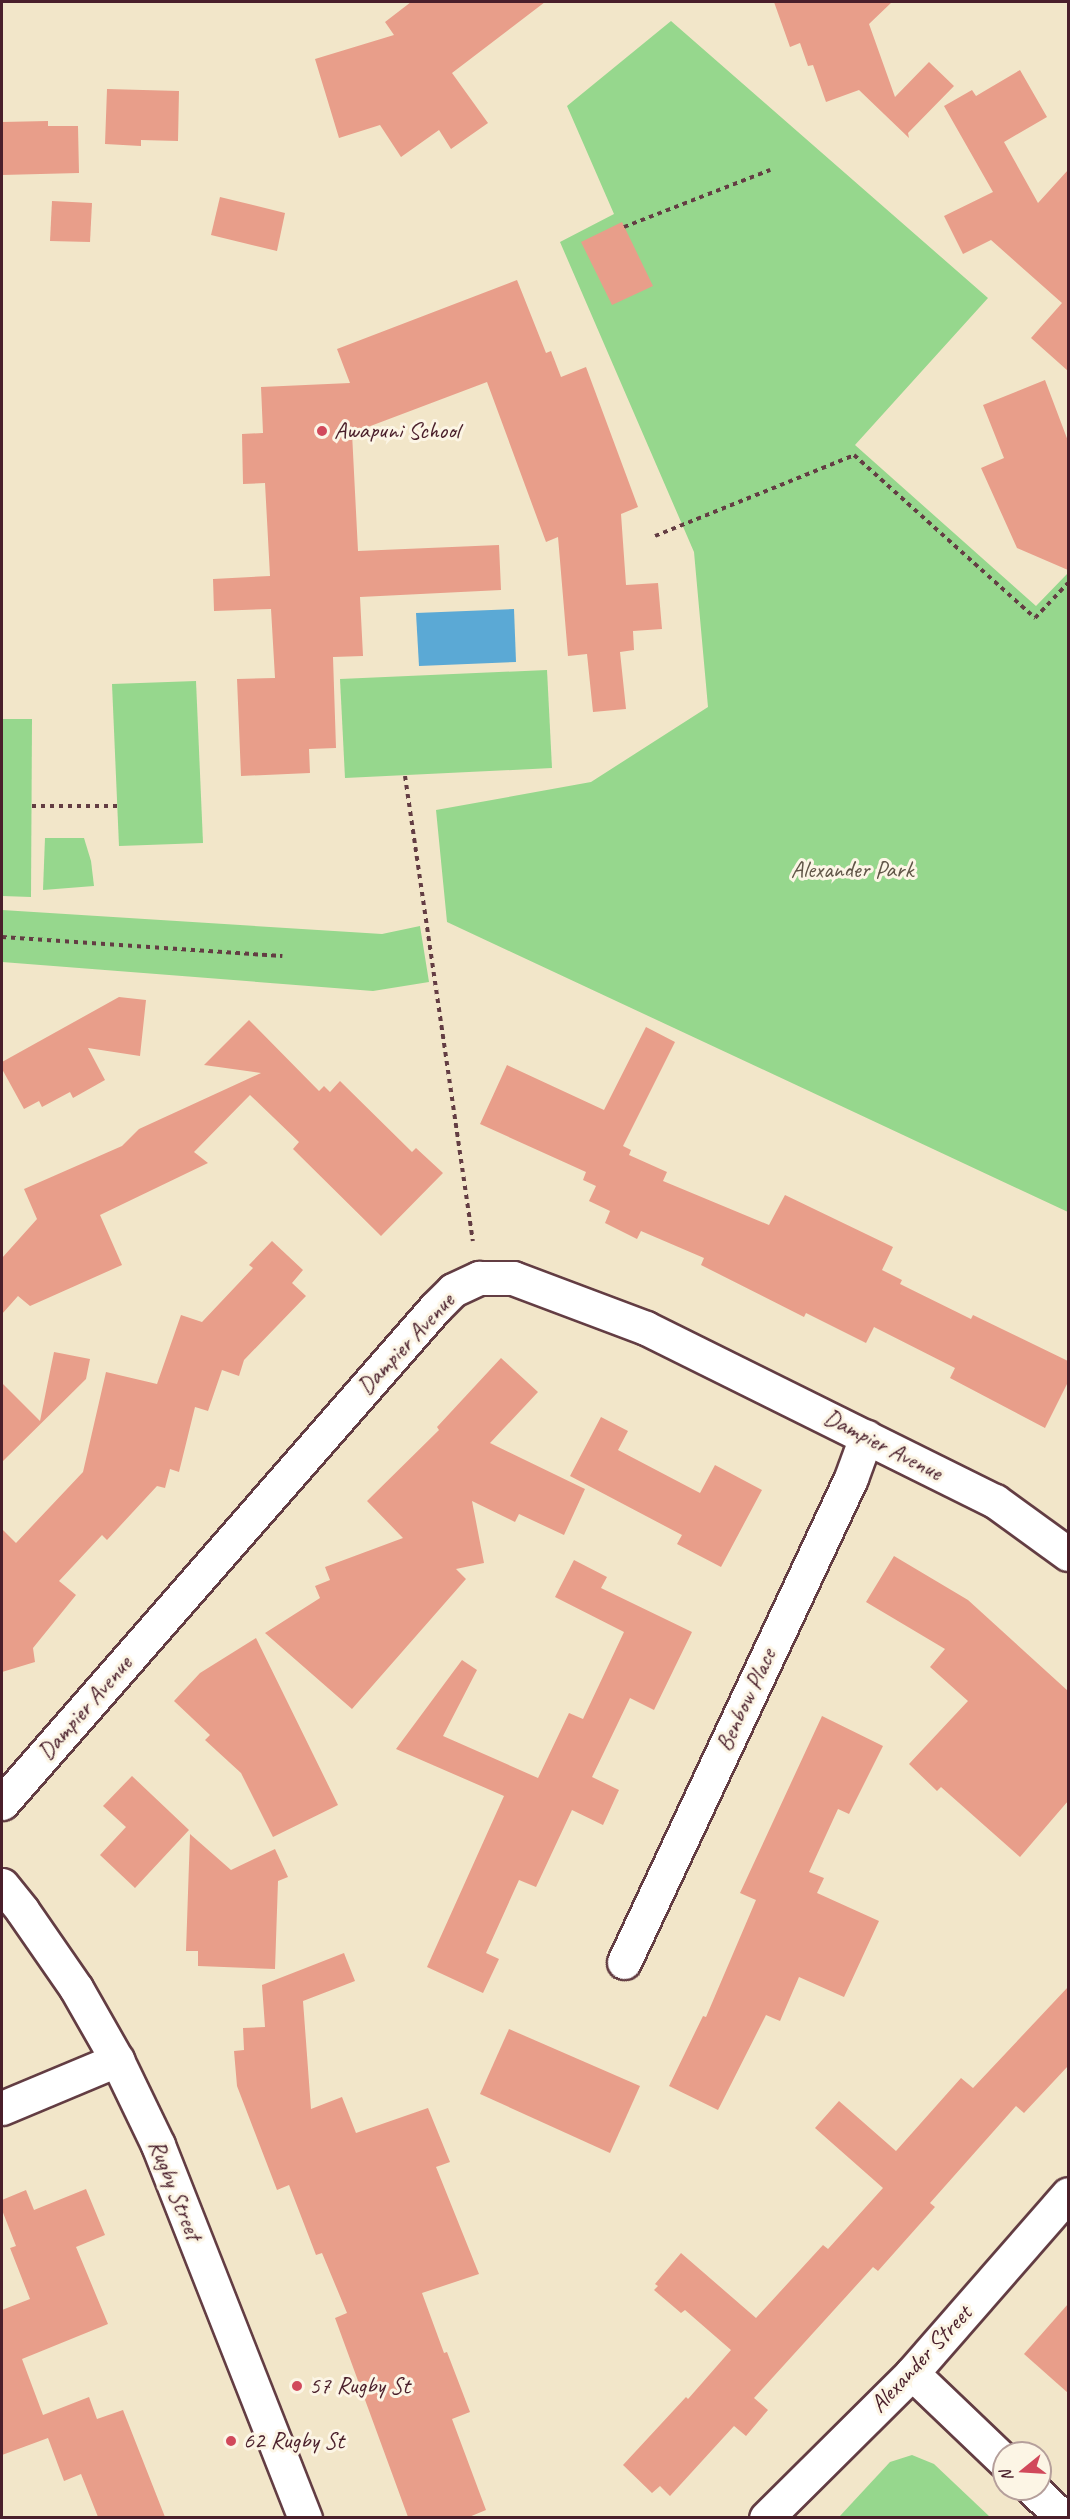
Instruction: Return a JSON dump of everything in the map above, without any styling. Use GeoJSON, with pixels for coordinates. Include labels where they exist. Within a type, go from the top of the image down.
{"type":"FeatureCollection","features":[{"type":"Feature","properties":{"kind":"street","name":"Dampier Avenue"},"geometry":{"type":"LineString","coordinates":[[2,1803],[435,1308],[453,1290],[479,1278],[513,1278],[646,1328],[994,1501],[1068,1554]]}},
{"type":"Feature","properties":{"kind":"street","name":"Benbow Place"},"geometry":{"type":"LineString","coordinates":[[624,1962],[851,1478],[866,1437]]}},
{"type":"Feature","properties":{"kind":"street","name":"Rugby Street"},"geometry":{"type":"LineString","coordinates":[[2,1885],[76,1988],[117,2060],[158,2145],[305,2517]]}},
{"type":"Feature","properties":{"kind":"street"},"geometry":{"type":"LineString","coordinates":[[2,2108],[117,2060]]}},
{"type":"Feature","properties":{"kind":"street","name":"Alexander Street"},"geometry":{"type":"LineString","coordinates":[[766,2517],[912,2373],[1068,2194]]}},
{"type":"Feature","properties":{"kind":"street"},"geometry":{"type":"LineString","coordinates":[[912,2373],[992,2450]]}},
{"type":"Feature","properties":{"kind":"street"},"geometry":{"type":"LineString","coordinates":[[1046,2501],[1063,2517]]}},
{"type":"Feature","properties":{"kind":"path"},"geometry":{"type":"LineString","coordinates":[[624,226],[770,170]]}},
{"type":"Feature","properties":{"kind":"path"},"geometry":{"type":"LineString","coordinates":[[655,536],[854,455],[1035,618],[1068,583]]}},
{"type":"Feature","properties":{"kind":"path"},"geometry":{"type":"LineString","coordinates":[[405,776],[479,1278]]}},
{"type":"Feature","properties":{"kind":"path"},"geometry":{"type":"LineString","coordinates":[[32,806],[117,806]]}},
{"type":"Feature","properties":{"kind":"path"},"geometry":{"type":"LineString","coordinates":[[2,937],[282,956]]}},
{"type":"Feature","properties":{"kind":"path"},"geometry":{"type":"LineString","coordinates":[[871,2517],[916,2517]]}},
{"type":"Feature","properties":{"kind":"green space","name":"Alexander Park"},"geometry":{"type":"Polygon","coordinates":[[[671,21],[988,298],[855,445],[1036,606],[1068,573],[1068,1212],[447,922],[436,810],[591,782],[708,707],[694,552],[560,242],[614,214],[567,106],[671,21]]]}},
{"type":"Feature","properties":{"kind":"green space"},"geometry":{"type":"Polygon","coordinates":[[[547,670],[552,768],[345,778],[340,679],[547,670]]]}},
{"type":"Feature","properties":{"kind":"green space"},"geometry":{"type":"Polygon","coordinates":[[[196,681],[203,843],[119,846],[112,684],[196,681]]]}},
{"type":"Feature","properties":{"kind":"green space"},"geometry":{"type":"Polygon","coordinates":[[[2,719],[32,719],[31,897],[2,896],[2,719]]]}},
{"type":"Feature","properties":{"kind":"green space"},"geometry":{"type":"Polygon","coordinates":[[[45,838],[84,838],[91,861],[94,886],[43,890],[45,838]]]}},
{"type":"Feature","properties":{"kind":"green space"},"geometry":{"type":"Polygon","coordinates":[[[2,910],[382,934],[420,926],[429,982],[373,991],[2,962],[2,910]]]}},
{"type":"Feature","properties":{"kind":"green space"},"geometry":{"type":"Polygon","coordinates":[[[912,2455],[934,2464],[990,2517],[839,2517],[890,2462],[912,2455]]]}},
{"type":"Feature","properties":{"kind":"water"},"geometry":{"type":"Polygon","coordinates":[[[514,609],[516,662],[419,666],[416,613],[514,609]]]}},
{"type":"Feature","properties":{"kind":"building"},"geometry":{"type":"Polygon","coordinates":[[[411,2],[545,2],[452,73],[488,123],[451,149],[439,130],[401,157],[380,125],[339,138],[315,59],[394,35],[385,22],[411,2]]]}},
{"type":"Feature","properties":{"kind":"building"},"geometry":{"type":"Polygon","coordinates":[[[774,2],[892,2],[869,24],[895,97],[929,62],[954,86],[908,133],[909,138],[859,90],[826,102],[813,65],[808,66],[800,43],[790,47],[774,2]]]}},
{"type":"Feature","properties":{"kind":"building"},"geometry":{"type":"Polygon","coordinates":[[[1020,70],[1047,117],[1004,142],[1038,203],[1068,170],[1068,371],[1031,338],[1062,303],[991,240],[963,254],[944,216],[993,192],[944,106],[972,90],[976,96],[1020,70]]]}},
{"type":"Feature","properties":{"kind":"building"},"geometry":{"type":"Polygon","coordinates":[[[107,89],[179,91],[178,141],[141,140],[141,146],[105,144],[107,89]]]}},
{"type":"Feature","properties":{"kind":"building"},"geometry":{"type":"Polygon","coordinates":[[[48,121],[48,126],[78,126],[79,173],[2,175],[2,122],[48,121]]]}},
{"type":"Feature","properties":{"kind":"building"},"geometry":{"type":"Polygon","coordinates":[[[220,197],[285,213],[277,251],[211,235],[220,197]]]}},
{"type":"Feature","properties":{"kind":"building"},"geometry":{"type":"Polygon","coordinates":[[[52,201],[92,203],[90,242],[50,241],[52,201]]]}},
{"type":"Feature","properties":{"kind":"building"},"geometry":{"type":"Polygon","coordinates":[[[622,222],[653,286],[612,305],[581,242],[622,222]]]}},
{"type":"Feature","properties":{"kind":"building"},"geometry":{"type":"Polygon","coordinates":[[[517,280],[546,353],[551,351],[561,377],[586,367],[638,507],[621,514],[626,585],[658,583],[662,629],[633,631],[634,650],[620,652],[626,709],[593,712],[587,654],[568,656],[558,537],[546,542],[487,382],[352,433],[358,551],[499,545],[501,590],[360,597],[363,656],[333,657],[336,748],[309,749],[310,773],[241,776],[237,679],[275,678],[271,609],[214,611],[213,579],[270,576],[265,483],[243,484],[242,434],[263,433],[261,387],[350,383],[337,349],[517,280]]]}},
{"type":"Feature","properties":{"kind":"building"},"geometry":{"type":"Polygon","coordinates":[[[1045,380],[1068,441],[1068,570],[1017,548],[981,468],[1004,458],[983,405],[1045,380]]]}},
{"type":"Feature","properties":{"kind":"building"},"geometry":{"type":"Polygon","coordinates":[[[119,997],[146,1000],[140,1056],[88,1048],[105,1080],[73,1098],[70,1092],[42,1107],[39,1101],[24,1109],[2,1069],[2,1062],[119,997]]]}},
{"type":"Feature","properties":{"kind":"building"},"geometry":{"type":"Polygon","coordinates":[[[249,1020],[319,1091],[324,1086],[330,1092],[340,1081],[412,1152],[416,1148],[443,1173],[381,1236],[293,1149],[299,1142],[250,1095],[194,1152],[208,1163],[100,1215],[122,1265],[30,1306],[18,1296],[2,1314],[2,1258],[37,1219],[24,1189],[122,1146],[139,1129],[261,1073],[204,1065],[249,1020]]]}},
{"type":"Feature","properties":{"kind":"building"},"geometry":{"type":"Polygon","coordinates":[[[646,1027],[675,1042],[623,1146],[631,1150],[629,1155],[667,1172],[663,1181],[769,1225],[785,1195],[893,1247],[882,1270],[902,1280],[900,1284],[971,1319],[973,1315],[1068,1361],[1068,1382],[1045,1428],[950,1378],[955,1368],[874,1327],[866,1343],[806,1313],[804,1317],[701,1265],[704,1258],[641,1231],[637,1239],[605,1223],[610,1211],[589,1201],[596,1186],[583,1180],[586,1172],[480,1124],[507,1065],[604,1110],[646,1027]]]}},
{"type":"Feature","properties":{"kind":"building"},"geometry":{"type":"Polygon","coordinates":[[[272,1241],[303,1270],[292,1283],[306,1296],[244,1360],[239,1376],[222,1370],[208,1411],[195,1407],[179,1472],[170,1469],[165,1488],[157,1486],[107,1540],[102,1535],[59,1581],[76,1595],[33,1648],[35,1662],[2,1672],[2,1529],[16,1543],[83,1472],[106,1372],[157,1384],[181,1315],[202,1322],[253,1268],[249,1265],[272,1241]]]}},
{"type":"Feature","properties":{"kind":"building"},"geometry":{"type":"Polygon","coordinates":[[[54,1352],[90,1359],[86,1379],[2,1462],[2,1383],[40,1421],[54,1352]]]}},
{"type":"Feature","properties":{"kind":"building"},"geometry":{"type":"Polygon","coordinates":[[[501,1358],[538,1392],[490,1443],[585,1489],[564,1535],[519,1514],[515,1522],[472,1501],[484,1563],[456,1569],[466,1579],[352,1709],[265,1633],[320,1598],[315,1586],[330,1580],[325,1567],[403,1538],[367,1501],[439,1430],[437,1427],[501,1358]]]}},
{"type":"Feature","properties":{"kind":"building"},"geometry":{"type":"Polygon","coordinates":[[[601,1417],[628,1431],[618,1450],[700,1493],[715,1465],[762,1490],[721,1567],[677,1544],[682,1535],[570,1476],[601,1417]]]}},
{"type":"Feature","properties":{"kind":"building"},"geometry":{"type":"Polygon","coordinates":[[[894,1556],[968,1600],[1068,1691],[1068,1801],[1020,1857],[941,1787],[937,1791],[909,1764],[968,1701],[930,1667],[945,1649],[866,1602],[894,1556]]]}},
{"type":"Feature","properties":{"kind":"building"},"geometry":{"type":"Polygon","coordinates":[[[574,1560],[607,1577],[601,1588],[692,1632],[654,1710],[630,1698],[592,1777],[619,1790],[603,1825],[572,1810],[536,1887],[519,1880],[486,1953],[499,1959],[483,1993],[427,1967],[504,1796],[396,1749],[462,1660],[477,1670],[443,1736],[538,1778],[569,1713],[583,1719],[624,1632],[555,1597],[574,1560]]]}},
{"type":"Feature","properties":{"kind":"building"},"geometry":{"type":"Polygon","coordinates":[[[256,1638],[338,1805],[273,1837],[241,1773],[205,1740],[210,1735],[174,1701],[200,1673],[256,1638]]]}},
{"type":"Feature","properties":{"kind":"building"},"geometry":{"type":"Polygon","coordinates":[[[822,1716],[883,1746],[849,1814],[838,1809],[809,1872],[824,1878],[817,1893],[879,1921],[844,1997],[799,1977],[780,2021],[766,2015],[718,2110],[669,2086],[703,2016],[706,2017],[756,1900],[740,1893],[822,1716]]]}},
{"type":"Feature","properties":{"kind":"building"},"geometry":{"type":"Polygon","coordinates":[[[132,1776],[189,1830],[135,1888],[100,1855],[126,1827],[103,1806],[132,1776]]]}},
{"type":"Feature","properties":{"kind":"building"},"geometry":{"type":"Polygon","coordinates":[[[190,1834],[231,1870],[275,1849],[288,1877],[278,1881],[275,1969],[198,1966],[198,1951],[186,1951],[190,1834]]]}},
{"type":"Feature","properties":{"kind":"building"},"geometry":{"type":"Polygon","coordinates":[[[344,1953],[355,1981],[303,2001],[311,2109],[342,2097],[356,2133],[428,2108],[450,2162],[436,2167],[479,2274],[422,2293],[444,2353],[447,2352],[470,2412],[452,2419],[486,2510],[469,2517],[408,2517],[335,2318],[347,2313],[322,2253],[316,2255],[289,2185],[277,2190],[237,2086],[234,2051],[244,2050],[243,2028],[265,2027],[262,1985],[344,1953]]]}},
{"type":"Feature","properties":{"kind":"building"},"geometry":{"type":"Polygon","coordinates":[[[1068,1987],[1068,2066],[1024,2113],[1016,2106],[930,2203],[935,2207],[878,2271],[873,2267],[754,2398],[768,2410],[746,2436],[734,2426],[670,2496],[660,2486],[652,2493],[623,2465],[686,2397],[688,2399],[731,2350],[685,2310],[681,2313],[654,2290],[658,2286],[655,2284],[681,2253],[756,2318],[823,2245],[828,2249],[883,2188],[815,2128],[839,2101],[896,2151],[961,2078],[973,2088],[1068,1987]]]}},
{"type":"Feature","properties":{"kind":"building"},"geometry":{"type":"Polygon","coordinates":[[[509,2029],[640,2086],[610,2153],[480,2094],[509,2029]]]}},
{"type":"Feature","properties":{"kind":"building"},"geometry":{"type":"Polygon","coordinates":[[[86,2189],[105,2235],[76,2247],[108,2324],[22,2359],[43,2415],[89,2397],[97,2419],[123,2410],[165,2517],[98,2517],[81,2474],[64,2481],[48,2438],[2,2455],[2,2310],[30,2299],[10,2248],[16,2246],[2,2210],[2,2200],[26,2190],[34,2210],[86,2189]]]}},
{"type":"Feature","properties":{"kind":"building"},"geometry":{"type":"Polygon","coordinates":[[[1068,2304],[1068,2393],[1024,2354],[1068,2304]]]}},
{"type":"Feature","properties":{"kind":"place","name":"Awapuni School"},"geometry":{"type":"Point","coordinates":[322,431]}},
{"type":"Feature","properties":{"kind":"place","name":"57 Rugby St"},"geometry":{"type":"Point","coordinates":[297,2386]}},
{"type":"Feature","properties":{"kind":"place","name":"62 Rugby St"},"geometry":{"type":"Point","coordinates":[231,2441]}}]}
